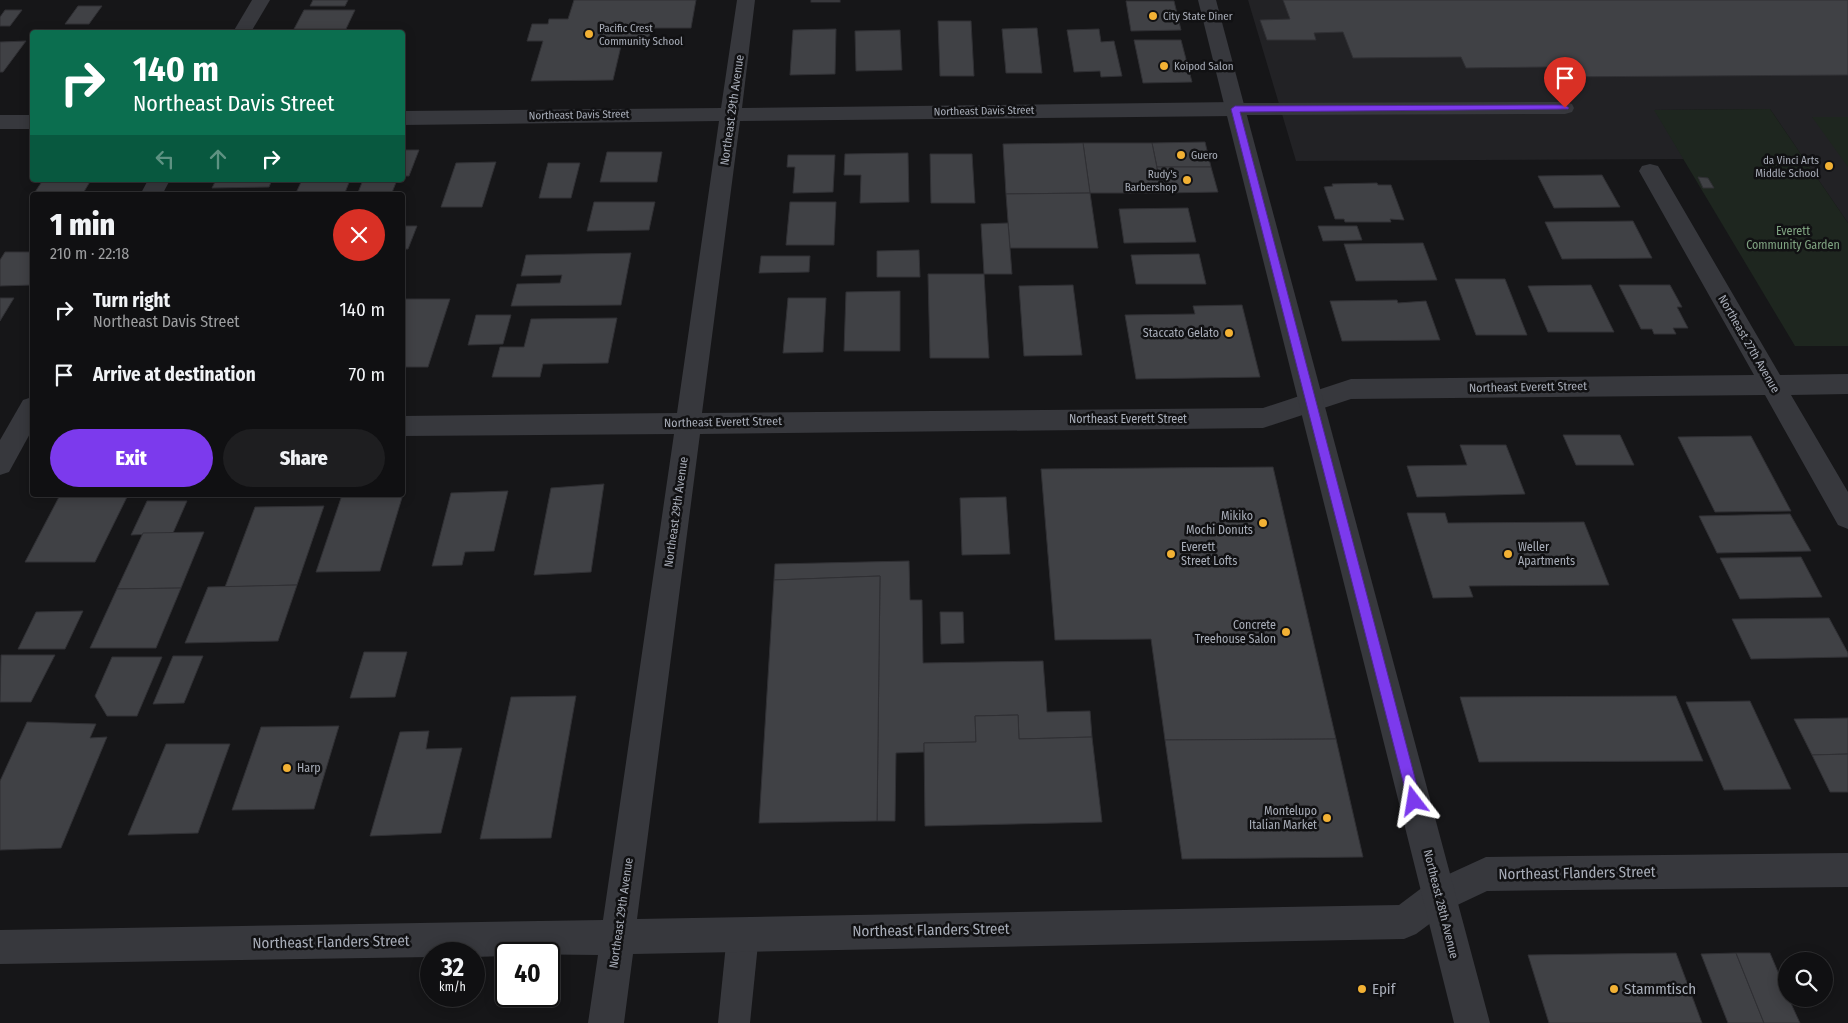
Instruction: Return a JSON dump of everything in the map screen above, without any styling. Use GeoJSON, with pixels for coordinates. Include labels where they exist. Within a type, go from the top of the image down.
{"type":"FeatureCollection","features":[{"type":"Feature","properties":{"kind":"street"},"geometry":{"type":"LineString","coordinates":[[243,30],[261,0]]}},
{"type":"Feature","properties":{"kind":"street","name":"Northeast 29th Avenue"},"geometry":{"type":"LineString","coordinates":[[606,1023],[746,0]]}},
{"type":"Feature","properties":{"kind":"street","name":"Northeast 28th Avenue"},"geometry":{"type":"LineString","coordinates":[[1207,0],[1472,1023]]}},
{"type":"Feature","properties":{"kind":"street","name":"Northeast Davis Street"},"geometry":{"type":"LineString","coordinates":[[405,118],[1235,109]]}},
{"type":"Feature","properties":{"kind":"street"},"geometry":{"type":"LineString","coordinates":[[0,122],[30,122]]}},
{"type":"Feature","properties":{"kind":"street","name":"Northeast 27th Avenue"},"geometry":{"type":"LineString","coordinates":[[1650,171],[1848,517]]}},
{"type":"Feature","properties":{"kind":"street","name":"Northeast Everett Street"},"geometry":{"type":"LineString","coordinates":[[405,426],[1263,418],[1351,389],[1848,384]]}},
{"type":"Feature","properties":{"kind":"street"},"geometry":{"type":"LineString","coordinates":[[0,464],[30,410]]}},
{"type":"Feature","properties":{"kind":"street","name":"Northeast Flanders Street"},"geometry":{"type":"LineString","coordinates":[[0,947],[617,938],[1404,922],[1439,896],[1486,874],[1848,870]]}},
{"type":"Feature","properties":{"kind":"lane","name":"Northeast Davis Street"},"geometry":{"type":"LineString","coordinates":[[1235,109],[1565,108]]}},
{"type":"Feature","properties":{"kind":"lane"},"geometry":{"type":"LineString","coordinates":[[734,1023],[743,934]]}},
{"type":"Feature","properties":{"kind":"shaded area"},"geometry":{"type":"Polygon","coordinates":[[[1248,0],[1848,0],[1848,223],[1770,109],[1655,110],[1684,159],[1296,161],[1248,0]]]}},
{"type":"Feature","properties":{"kind":"green space","name":"Everett Community Garden"},"geometry":{"type":"Polygon","coordinates":[[[1770,109],[1848,223],[1848,346],[1795,346],[1654,110],[1770,109]]]}},
{"type":"Feature","properties":{"kind":"green space"},"geometry":{"type":"Polygon","coordinates":[[[1812,117],[1848,117],[1848,167],[1812,117]]]}},
{"type":"Feature","properties":{"kind":"building"},"geometry":{"type":"Polygon","coordinates":[[[313,0],[348,0],[345,6],[310,6],[313,0]]]}},
{"type":"Feature","properties":{"kind":"building","name":"Pacific Crest Community School"},"geometry":{"type":"Polygon","coordinates":[[[574,0],[696,0],[691,28],[651,28],[647,45],[621,46],[613,80],[531,81],[543,41],[527,41],[532,24],[548,24],[549,19],[568,19],[574,0]]]}},
{"type":"Feature","properties":{"kind":"building"},"geometry":{"type":"Polygon","coordinates":[[[811,0],[840,0],[840,2],[811,2],[811,0]]]}},
{"type":"Feature","properties":{"kind":"building"},"geometry":{"type":"Polygon","coordinates":[[[1283,0],[1848,0],[1848,75],[1552,77],[1547,67],[1466,68],[1461,57],[1353,58],[1343,32],[1314,33],[1316,40],[1267,40],[1260,20],[1290,19],[1283,0]]]}},
{"type":"Feature","properties":{"kind":"building","name":"City State Diner"},"geometry":{"type":"Polygon","coordinates":[[[1126,1],[1174,1],[1181,30],[1131,31],[1126,1]]]}},
{"type":"Feature","properties":{"kind":"building"},"geometry":{"type":"Polygon","coordinates":[[[78,6],[102,6],[89,24],[65,24],[78,6]]]}},
{"type":"Feature","properties":{"kind":"building"},"geometry":{"type":"Polygon","coordinates":[[[5,10],[22,10],[10,26],[0,26],[0,17],[5,10]]]}},
{"type":"Feature","properties":{"kind":"building"},"geometry":{"type":"Polygon","coordinates":[[[304,10],[355,10],[346,29],[294,29],[304,10]]]}},
{"type":"Feature","properties":{"kind":"building"},"geometry":{"type":"Polygon","coordinates":[[[938,21],[971,21],[974,76],[940,76],[938,21]]]}},
{"type":"Feature","properties":{"kind":"building"},"geometry":{"type":"Polygon","coordinates":[[[1037,28],[1042,73],[1006,73],[1002,29],[1037,28]]]}},
{"type":"Feature","properties":{"kind":"building"},"geometry":{"type":"Polygon","coordinates":[[[836,29],[835,74],[790,75],[793,30],[836,29]]]}},
{"type":"Feature","properties":{"kind":"building"},"geometry":{"type":"Polygon","coordinates":[[[1099,29],[1101,42],[1114,41],[1122,76],[1101,77],[1100,71],[1074,72],[1067,30],[1099,29]]]}},
{"type":"Feature","properties":{"kind":"building"},"geometry":{"type":"Polygon","coordinates":[[[900,30],[902,70],[856,71],[855,31],[900,30]]]}},
{"type":"Feature","properties":{"kind":"building","name":"Koipod Salon"},"geometry":{"type":"Polygon","coordinates":[[[1134,40],[1181,40],[1192,82],[1143,83],[1134,40]]]}},
{"type":"Feature","properties":{"kind":"building"},"geometry":{"type":"Polygon","coordinates":[[[26,41],[3,72],[0,72],[0,42],[26,41]]]}},
{"type":"Feature","properties":{"kind":"building","name":"Guero"},"geometry":{"type":"Polygon","coordinates":[[[1205,142],[1211,167],[1157,167],[1152,143],[1205,142]]]}},
{"type":"Feature","properties":{"kind":"building"},"geometry":{"type":"Polygon","coordinates":[[[1083,143],[1152,143],[1162,193],[1090,193],[1083,143]]]}},
{"type":"Feature","properties":{"kind":"building"},"geometry":{"type":"Polygon","coordinates":[[[1083,143],[1090,193],[1006,194],[1003,144],[1083,143]]]}},
{"type":"Feature","properties":{"kind":"building"},"geometry":{"type":"Polygon","coordinates":[[[405,150],[419,150],[409,176],[405,176],[405,150]]]}},
{"type":"Feature","properties":{"kind":"building"},"geometry":{"type":"Polygon","coordinates":[[[607,152],[662,152],[657,182],[600,182],[607,152]]]}},
{"type":"Feature","properties":{"kind":"building"},"geometry":{"type":"Polygon","coordinates":[[[908,153],[909,202],[860,203],[861,175],[844,175],[845,154],[908,153]]]}},
{"type":"Feature","properties":{"kind":"building"},"geometry":{"type":"Polygon","coordinates":[[[930,154],[972,154],[975,203],[931,203],[930,154]]]}},
{"type":"Feature","properties":{"kind":"building"},"geometry":{"type":"Polygon","coordinates":[[[788,155],[835,155],[833,192],[793,193],[795,167],[787,167],[788,155]]]}},
{"type":"Feature","properties":{"kind":"building"},"geometry":{"type":"Polygon","coordinates":[[[496,162],[482,207],[441,207],[456,163],[496,162]]]}},
{"type":"Feature","properties":{"kind":"building"},"geometry":{"type":"Polygon","coordinates":[[[548,163],[580,163],[571,198],[539,198],[548,163]]]}},
{"type":"Feature","properties":{"kind":"building","name":"Rudy's Barbershop"},"geometry":{"type":"Polygon","coordinates":[[[1157,167],[1211,167],[1218,192],[1162,193],[1157,167]]]}},
{"type":"Feature","properties":{"kind":"building"},"geometry":{"type":"Polygon","coordinates":[[[1602,175],[1620,207],[1554,208],[1538,176],[1602,175]]]}},
{"type":"Feature","properties":{"kind":"building"},"geometry":{"type":"Polygon","coordinates":[[[1698,177],[1708,178],[1714,188],[1703,188],[1698,177]]]}},
{"type":"Feature","properties":{"kind":"building"},"geometry":{"type":"Polygon","coordinates":[[[42,182],[90,182],[84,192],[35,192],[42,182]]]}},
{"type":"Feature","properties":{"kind":"building"},"geometry":{"type":"Polygon","coordinates":[[[215,182],[271,182],[269,187],[212,188],[215,182]]]}},
{"type":"Feature","properties":{"kind":"building"},"geometry":{"type":"Polygon","coordinates":[[[301,182],[349,182],[345,192],[296,192],[301,182]]]}},
{"type":"Feature","properties":{"kind":"building"},"geometry":{"type":"Polygon","coordinates":[[[362,182],[396,182],[392,192],[358,192],[362,182]]]}},
{"type":"Feature","properties":{"kind":"building"},"geometry":{"type":"Polygon","coordinates":[[[1377,183],[1378,185],[1391,185],[1404,220],[1390,219],[1391,222],[1345,222],[1344,219],[1335,219],[1324,187],[1333,186],[1332,184],[1377,183]]]}},
{"type":"Feature","properties":{"kind":"building"},"geometry":{"type":"Polygon","coordinates":[[[1090,193],[1098,248],[1010,248],[1006,194],[1090,193]]]}},
{"type":"Feature","properties":{"kind":"building"},"geometry":{"type":"Polygon","coordinates":[[[594,202],[655,202],[649,230],[587,231],[594,202]]]}},
{"type":"Feature","properties":{"kind":"building"},"geometry":{"type":"Polygon","coordinates":[[[790,202],[836,202],[834,245],[786,245],[790,202]]]}},
{"type":"Feature","properties":{"kind":"building"},"geometry":{"type":"Polygon","coordinates":[[[1188,208],[1196,242],[1124,243],[1119,209],[1188,208]]]}},
{"type":"Feature","properties":{"kind":"building"},"geometry":{"type":"Polygon","coordinates":[[[1633,221],[1652,258],[1562,259],[1545,222],[1633,221]]]}},
{"type":"Feature","properties":{"kind":"building"},"geometry":{"type":"Polygon","coordinates":[[[1008,223],[1012,274],[984,274],[981,224],[1008,223]]]}},
{"type":"Feature","properties":{"kind":"building"},"geometry":{"type":"Polygon","coordinates":[[[405,226],[417,226],[408,249],[405,249],[405,226]]]}},
{"type":"Feature","properties":{"kind":"building"},"geometry":{"type":"Polygon","coordinates":[[[1318,226],[1357,226],[1362,240],[1323,241],[1318,226]]]}},
{"type":"Feature","properties":{"kind":"building"},"geometry":{"type":"Polygon","coordinates":[[[1423,243],[1437,280],[1356,281],[1344,244],[1423,243]]]}},
{"type":"Feature","properties":{"kind":"building"},"geometry":{"type":"Polygon","coordinates":[[[919,250],[920,277],[877,277],[877,251],[919,250]]]}},
{"type":"Feature","properties":{"kind":"building"},"geometry":{"type":"Polygon","coordinates":[[[5,252],[30,252],[30,285],[0,286],[0,260],[5,252]]]}},
{"type":"Feature","properties":{"kind":"building"},"geometry":{"type":"Polygon","coordinates":[[[631,253],[621,305],[511,306],[517,284],[560,283],[562,275],[521,276],[526,255],[631,253]]]}},
{"type":"Feature","properties":{"kind":"building"},"geometry":{"type":"Polygon","coordinates":[[[1199,254],[1206,284],[1136,284],[1131,255],[1199,254]]]}},
{"type":"Feature","properties":{"kind":"building"},"geometry":{"type":"Polygon","coordinates":[[[761,256],[810,256],[809,272],[759,273],[761,256]]]}},
{"type":"Feature","properties":{"kind":"building"},"geometry":{"type":"Polygon","coordinates":[[[928,274],[984,274],[989,358],[930,358],[928,274]]]}},
{"type":"Feature","properties":{"kind":"building"},"geometry":{"type":"Polygon","coordinates":[[[1455,279],[1505,279],[1527,335],[1476,335],[1455,279]]]}},
{"type":"Feature","properties":{"kind":"building"},"geometry":{"type":"Polygon","coordinates":[[[1073,285],[1082,355],[1024,356],[1019,286],[1073,285]]]}},
{"type":"Feature","properties":{"kind":"building"},"geometry":{"type":"Polygon","coordinates":[[[1591,285],[1614,332],[1548,332],[1528,286],[1591,285]]]}},
{"type":"Feature","properties":{"kind":"building"},"geometry":{"type":"Polygon","coordinates":[[[1619,285],[1670,285],[1682,307],[1677,307],[1688,328],[1673,328],[1676,334],[1654,334],[1652,329],[1641,329],[1619,285]]]}},
{"type":"Feature","properties":{"kind":"building"},"geometry":{"type":"Polygon","coordinates":[[[900,291],[900,351],[844,351],[846,292],[900,291]]]}},
{"type":"Feature","properties":{"kind":"building"},"geometry":{"type":"Polygon","coordinates":[[[0,298],[14,298],[0,321],[0,298]]]}},
{"type":"Feature","properties":{"kind":"building"},"geometry":{"type":"Polygon","coordinates":[[[788,298],[826,298],[823,352],[783,353],[788,298]]]}},
{"type":"Feature","properties":{"kind":"building"},"geometry":{"type":"Polygon","coordinates":[[[405,299],[450,299],[428,367],[405,367],[405,299]]]}},
{"type":"Feature","properties":{"kind":"building"},"geometry":{"type":"Polygon","coordinates":[[[1397,300],[1398,303],[1426,301],[1440,340],[1342,341],[1330,301],[1397,300]]]}},
{"type":"Feature","properties":{"kind":"building"},"geometry":{"type":"Polygon","coordinates":[[[1242,305],[1260,377],[1136,379],[1125,315],[1195,314],[1193,306],[1242,305]]]}},
{"type":"Feature","properties":{"kind":"building"},"geometry":{"type":"Polygon","coordinates":[[[476,315],[511,315],[503,344],[468,345],[476,315]]]}},
{"type":"Feature","properties":{"kind":"building"},"geometry":{"type":"Polygon","coordinates":[[[617,318],[608,363],[543,364],[540,377],[492,377],[500,347],[524,347],[531,319],[617,318]]]}},
{"type":"Feature","properties":{"kind":"building"},"geometry":{"type":"Polygon","coordinates":[[[1563,435],[1620,435],[1634,465],[1576,465],[1563,435]]]}},
{"type":"Feature","properties":{"kind":"building"},"geometry":{"type":"Polygon","coordinates":[[[1751,436],[1791,511],[1715,512],[1678,437],[1751,436]]]}},
{"type":"Feature","properties":{"kind":"building"},"geometry":{"type":"Polygon","coordinates":[[[1460,445],[1506,445],[1525,494],[1417,497],[1407,466],[1467,465],[1460,445]]]}},
{"type":"Feature","properties":{"kind":"building","name":"Everett Street Lofts"},"geometry":{"type":"Polygon","coordinates":[[[1273,467],[1336,739],[1165,740],[1151,639],[1055,640],[1041,469],[1273,467]]]}},
{"type":"Feature","properties":{"kind":"building"},"geometry":{"type":"Polygon","coordinates":[[[604,484],[591,572],[534,575],[551,488],[604,484]]]}},
{"type":"Feature","properties":{"kind":"building"},"geometry":{"type":"Polygon","coordinates":[[[508,491],[494,551],[465,552],[462,565],[432,566],[451,493],[508,491]]]}},
{"type":"Feature","properties":{"kind":"building"},"geometry":{"type":"Polygon","coordinates":[[[59,497],[127,497],[95,562],[25,562],[59,497]]]}},
{"type":"Feature","properties":{"kind":"building"},"geometry":{"type":"Polygon","coordinates":[[[341,497],[402,497],[380,571],[316,572],[341,497]]]}},
{"type":"Feature","properties":{"kind":"building"},"geometry":{"type":"Polygon","coordinates":[[[1006,497],[1010,554],[962,555],[960,498],[1006,497]]]}},
{"type":"Feature","properties":{"kind":"building"},"geometry":{"type":"Polygon","coordinates":[[[147,501],[187,501],[173,533],[131,535],[147,501]]]}},
{"type":"Feature","properties":{"kind":"building"},"geometry":{"type":"Polygon","coordinates":[[[324,506],[297,585],[225,587],[255,507],[324,506]]]}},
{"type":"Feature","properties":{"kind":"building","name":"Weller Apartments"},"geometry":{"type":"Polygon","coordinates":[[[1407,513],[1445,513],[1448,523],[1584,522],[1609,585],[1469,586],[1473,597],[1433,598],[1407,513]]]}},
{"type":"Feature","properties":{"kind":"building"},"geometry":{"type":"Polygon","coordinates":[[[1790,514],[1811,551],[1717,553],[1699,516],[1790,514]]]}},
{"type":"Feature","properties":{"kind":"building"},"geometry":{"type":"Polygon","coordinates":[[[204,532],[181,588],[117,589],[143,533],[204,532]]]}},
{"type":"Feature","properties":{"kind":"building"},"geometry":{"type":"Polygon","coordinates":[[[1801,557],[1822,597],[1740,599],[1720,558],[1801,557]]]}},
{"type":"Feature","properties":{"kind":"building"},"geometry":{"type":"Polygon","coordinates":[[[909,561],[910,600],[922,600],[923,663],[1043,661],[1047,712],[1090,711],[1092,737],[1019,739],[1018,715],[975,716],[976,742],[924,743],[924,752],[896,753],[895,821],[877,821],[880,576],[774,580],[775,564],[909,561]]]}},
{"type":"Feature","properties":{"kind":"building"},"geometry":{"type":"Polygon","coordinates":[[[880,576],[877,821],[759,823],[774,580],[880,576]]]}},
{"type":"Feature","properties":{"kind":"building"},"geometry":{"type":"Polygon","coordinates":[[[297,585],[278,641],[185,643],[208,587],[297,585]]]}},
{"type":"Feature","properties":{"kind":"building"},"geometry":{"type":"Polygon","coordinates":[[[181,588],[156,648],[90,648],[117,589],[181,588]]]}},
{"type":"Feature","properties":{"kind":"building"},"geometry":{"type":"Polygon","coordinates":[[[83,611],[65,649],[18,649],[36,612],[83,611]]]}},
{"type":"Feature","properties":{"kind":"building"},"geometry":{"type":"Polygon","coordinates":[[[940,612],[963,612],[964,643],[941,644],[940,612]]]}},
{"type":"Feature","properties":{"kind":"building"},"geometry":{"type":"Polygon","coordinates":[[[1829,618],[1848,653],[1848,657],[1751,659],[1732,619],[1829,618]]]}},
{"type":"Feature","properties":{"kind":"building"},"geometry":{"type":"Polygon","coordinates":[[[364,652],[407,652],[395,697],[350,698],[364,652]]]}},
{"type":"Feature","properties":{"kind":"building"},"geometry":{"type":"Polygon","coordinates":[[[1,655],[55,655],[31,702],[0,702],[1,655]]]}},
{"type":"Feature","properties":{"kind":"building"},"geometry":{"type":"Polygon","coordinates":[[[173,656],[203,656],[184,703],[153,704],[173,656]]]}},
{"type":"Feature","properties":{"kind":"building"},"geometry":{"type":"Polygon","coordinates":[[[112,657],[162,657],[137,716],[107,716],[95,696],[112,657]]]}},
{"type":"Feature","properties":{"kind":"building"},"geometry":{"type":"Polygon","coordinates":[[[576,696],[551,838],[480,839],[511,697],[576,696]]]}},
{"type":"Feature","properties":{"kind":"building"},"geometry":{"type":"Polygon","coordinates":[[[1676,696],[1703,761],[1479,762],[1460,697],[1676,696]]]}},
{"type":"Feature","properties":{"kind":"building"},"geometry":{"type":"Polygon","coordinates":[[[1750,701],[1791,789],[1724,790],[1686,702],[1750,701]]]}},
{"type":"Feature","properties":{"kind":"building"},"geometry":{"type":"Polygon","coordinates":[[[1018,715],[1019,739],[1092,737],[1102,822],[925,826],[924,743],[976,742],[975,716],[1018,715]]]}},
{"type":"Feature","properties":{"kind":"building"},"geometry":{"type":"Polygon","coordinates":[[[1848,718],[1848,754],[1812,755],[1794,719],[1848,718]]]}},
{"type":"Feature","properties":{"kind":"building"},"geometry":{"type":"Polygon","coordinates":[[[27,722],[96,724],[90,738],[107,737],[61,848],[0,850],[0,781],[27,722]]]}},
{"type":"Feature","properties":{"kind":"building","name":"Harp"},"geometry":{"type":"Polygon","coordinates":[[[339,726],[314,809],[232,810],[261,727],[339,726]]]}},
{"type":"Feature","properties":{"kind":"building"},"geometry":{"type":"Polygon","coordinates":[[[429,731],[426,749],[462,748],[441,833],[370,836],[400,732],[429,731]]]}},
{"type":"Feature","properties":{"kind":"building"},"geometry":{"type":"Polygon","coordinates":[[[1336,739],[1363,857],[1182,859],[1165,740],[1336,739]]]}},
{"type":"Feature","properties":{"kind":"building"},"geometry":{"type":"Polygon","coordinates":[[[166,744],[230,744],[198,833],[128,835],[166,744]]]}},
{"type":"Feature","properties":{"kind":"building"},"geometry":{"type":"Polygon","coordinates":[[[1848,754],[1848,792],[1830,792],[1812,755],[1848,754]]]}},
{"type":"Feature","properties":{"kind":"building","name":"Stammtisch"},"geometry":{"type":"Polygon","coordinates":[[[1676,953],[1702,1023],[1549,1023],[1528,955],[1676,953]]]}},
{"type":"Feature","properties":{"kind":"building"},"geometry":{"type":"Polygon","coordinates":[[[1736,953],[1764,1023],[1728,1023],[1701,954],[1736,953]]]}},
{"type":"Feature","properties":{"kind":"building"},"geometry":{"type":"Polygon","coordinates":[[[1736,953],[1770,953],[1778,972],[1778,1007],[1793,1007],[1800,1023],[1764,1023],[1736,953]]]}},
{"type":"Feature","properties":{"kind":"place","name":"City State Diner"},"geometry":{"type":"Point","coordinates":[1153,16]}},
{"type":"Feature","properties":{"kind":"place","name":"Pacific Crest Community School"},"geometry":{"type":"Point","coordinates":[589,34]}},
{"type":"Feature","properties":{"kind":"place","name":"Koipod Salon"},"geometry":{"type":"Point","coordinates":[1164,66]}},
{"type":"Feature","properties":{"kind":"place","name":"Guero"},"geometry":{"type":"Point","coordinates":[1181,155]}},
{"type":"Feature","properties":{"kind":"place","name":"da Vinci Arts Middle School"},"geometry":{"type":"Point","coordinates":[1829,166]}},
{"type":"Feature","properties":{"kind":"place","name":"Rudy's Barbershop"},"geometry":{"type":"Point","coordinates":[1187,180]}},
{"type":"Feature","properties":{"kind":"place","name":"Staccato Gelato"},"geometry":{"type":"Point","coordinates":[1229,333]}},
{"type":"Feature","properties":{"kind":"place","name":"Mikiko Mochi Donuts"},"geometry":{"type":"Point","coordinates":[1263,523]}},
{"type":"Feature","properties":{"kind":"place","name":"Everett Street Lofts"},"geometry":{"type":"Point","coordinates":[1171,554]}},
{"type":"Feature","properties":{"kind":"place","name":"Weller Apartments"},"geometry":{"type":"Point","coordinates":[1508,554]}},
{"type":"Feature","properties":{"kind":"place","name":"Concrete Treehouse Salon"},"geometry":{"type":"Point","coordinates":[1286,632]}},
{"type":"Feature","properties":{"kind":"place","name":"Harp"},"geometry":{"type":"Point","coordinates":[287,768]}},
{"type":"Feature","properties":{"kind":"place","name":"Montelupo Italian Market"},"geometry":{"type":"Point","coordinates":[1327,818]}},
{"type":"Feature","properties":{"kind":"place","name":"Epif"},"geometry":{"type":"Point","coordinates":[1362,989]}},
{"type":"Feature","properties":{"kind":"place","name":"Stammtisch"},"geometry":{"type":"Point","coordinates":[1614,989]}},
{"type":"Feature","properties":{"kind":"route"},"geometry":{"type":"LineString","coordinates":[[1414,801],[1235,109],[1565,108]]}}]}
